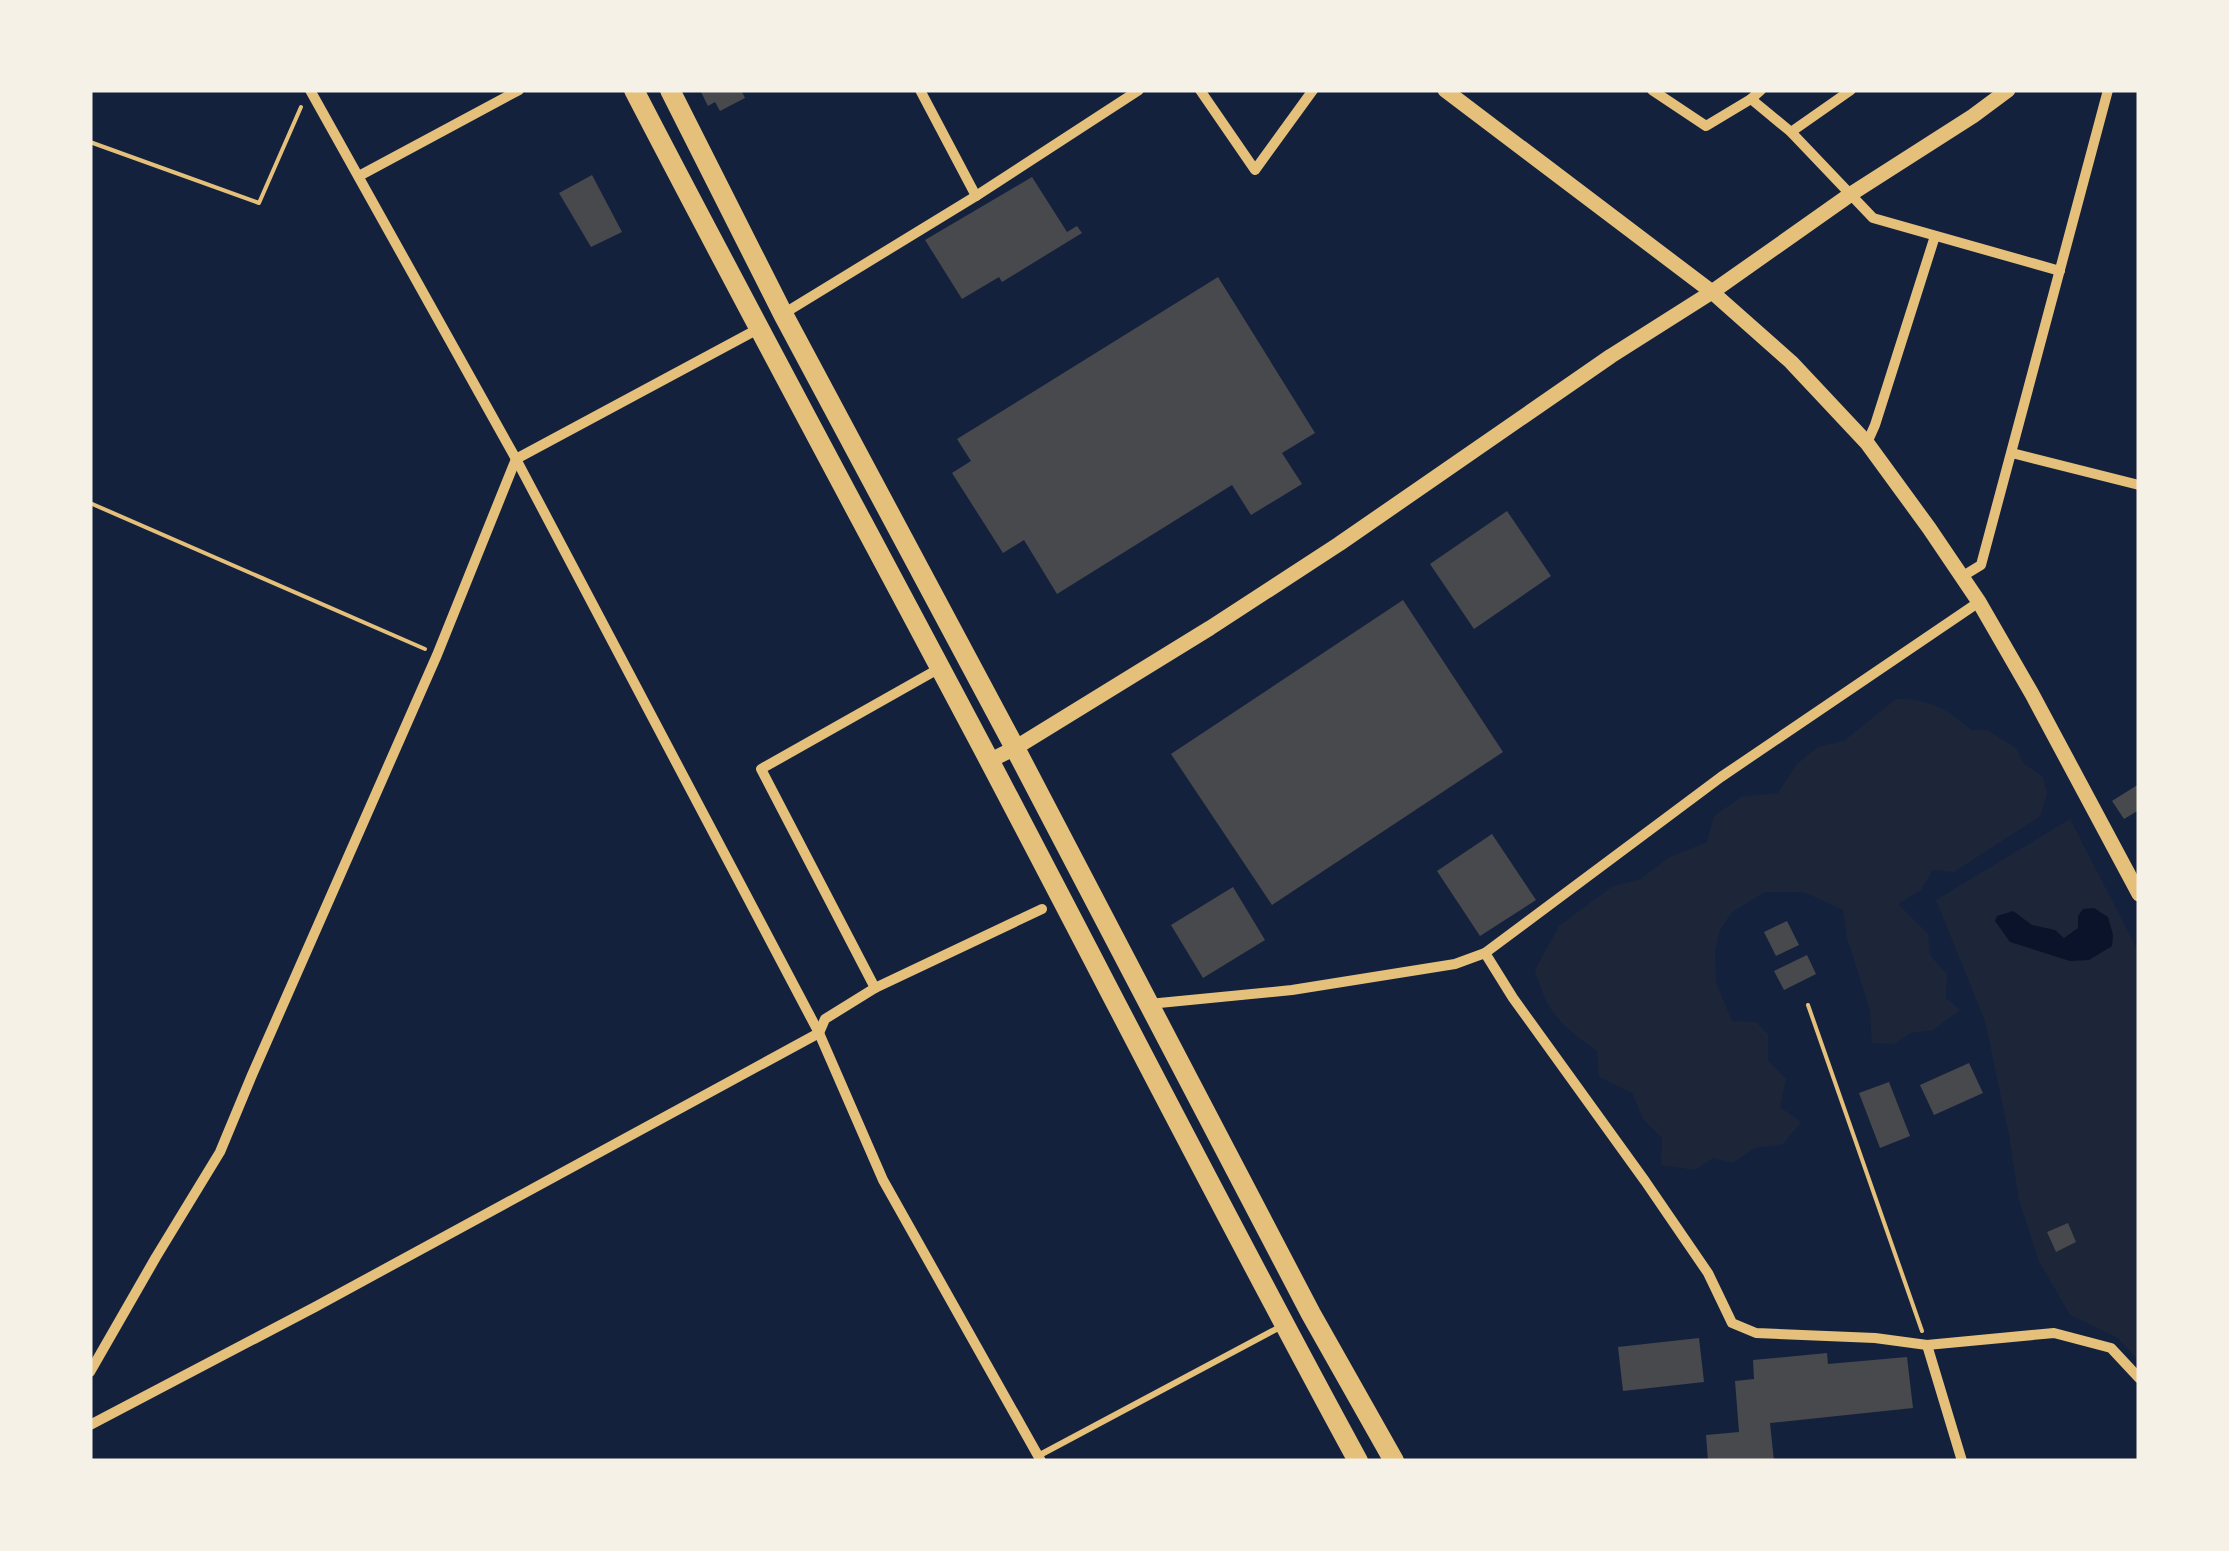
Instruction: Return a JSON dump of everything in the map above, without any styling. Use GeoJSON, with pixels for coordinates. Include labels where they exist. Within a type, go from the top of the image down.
{"type":"FeatureCollection","features":[{"type":"Feature","properties":{"kind":"highway"},"geometry":{"type":"LineString","coordinates":[[634,90],[1358,1461]]}},
{"type":"Feature","properties":{"kind":"highway"},"geometry":{"type":"LineString","coordinates":[[670,90],[1311,1314],[1394,1461]]}},
{"type":"Feature","properties":{"kind":"street"},"geometry":{"type":"LineString","coordinates":[[359,176],[519,90]]}},
{"type":"Feature","properties":{"kind":"street"},"geometry":{"type":"LineString","coordinates":[[920,90],[976,196]]}},
{"type":"Feature","properties":{"kind":"street"},"geometry":{"type":"LineString","coordinates":[[784,314],[1140,90]]}},
{"type":"Feature","properties":{"kind":"street"},"geometry":{"type":"LineString","coordinates":[[1200,90],[1255,170],[1313,90]]}},
{"type":"Feature","properties":{"kind":"street"},"geometry":{"type":"LineString","coordinates":[[1445,90],[1712,292],[1802,374],[1867,443],[1979,602],[2138,890]]}},
{"type":"Feature","properties":{"kind":"street"},"geometry":{"type":"LineString","coordinates":[[1652,90],[1706,126],[1761,90]]}},
{"type":"Feature","properties":{"kind":"street"},"geometry":{"type":"LineString","coordinates":[[1791,132],[1850,90]]}},
{"type":"Feature","properties":{"kind":"street"},"geometry":{"type":"LineString","coordinates":[[989,760],[1015,748],[1323,555],[2008,90]]}},
{"type":"Feature","properties":{"kind":"street"},"geometry":{"type":"LineString","coordinates":[[1963,576],[1981,565],[2108,90]]}},
{"type":"Feature","properties":{"kind":"street"},"geometry":{"type":"LineString","coordinates":[[311,92],[516,459],[819,1033],[883,1180],[1040,1458]]}},
{"type":"Feature","properties":{"kind":"street"},"geometry":{"type":"LineString","coordinates":[[1751,99],[1791,132],[1873,218],[2060,271]]}},
{"type":"Feature","properties":{"kind":"street"},"geometry":{"type":"LineString","coordinates":[[1867,443],[1935,236]]}},
{"type":"Feature","properties":{"kind":"street"},"geometry":{"type":"LineString","coordinates":[[90,1372],[220,1152],[437,654],[516,459],[758,330]]}},
{"type":"Feature","properties":{"kind":"street"},"geometry":{"type":"LineString","coordinates":[[2012,453],[2139,486]]}},
{"type":"Feature","properties":{"kind":"street"},"geometry":{"type":"LineString","coordinates":[[1148,1004],[1292,990],[1455,964],[1485,952],[1721,777],[1979,602]]}},
{"type":"Feature","properties":{"kind":"street"},"geometry":{"type":"LineString","coordinates":[[876,988],[762,769],[940,668]]}},
{"type":"Feature","properties":{"kind":"street"},"geometry":{"type":"LineString","coordinates":[[90,1425],[819,1033],[825,1020],[876,988],[1042,909]]}},
{"type":"Feature","properties":{"kind":"street"},"geometry":{"type":"LineString","coordinates":[[1485,952],[1512,998],[1708,1273],[1732,1322],[1756,1333],[1875,1338],[1927,1345],[2054,1333],[2112,1348],[2139,1378]]}},
{"type":"Feature","properties":{"kind":"street"},"geometry":{"type":"LineString","coordinates":[[1927,1345],[1962,1461]]}},
{"type":"Feature","properties":{"kind":"lane"},"geometry":{"type":"LineString","coordinates":[[1040,1458],[1283,1325]]}},
{"type":"Feature","properties":{"kind":"path"},"geometry":{"type":"LineString","coordinates":[[90,142],[259,203],[304,99],[311,92]]}},
{"type":"Feature","properties":{"kind":"path"},"geometry":{"type":"LineString","coordinates":[[90,503],[437,654]]}},
{"type":"Feature","properties":{"kind":"path"},"geometry":{"type":"LineString","coordinates":[[1808,1004],[1927,1345]]}},
{"type":"Feature","properties":{"kind":"shaded area"},"geometry":{"type":"Polygon","coordinates":[[[1896,699],[1936,706],[1971,730],[1987,730],[2016,748],[2023,763],[2043,777],[2047,794],[2040,816],[1954,872],[1933,870],[1921,890],[1898,904],[1928,934],[1930,955],[1947,974],[1946,998],[1960,1010],[1933,1030],[1910,1033],[1894,1044],[1872,1043],[1870,1010],[1847,938],[1843,910],[1804,892],[1765,892],[1731,913],[1719,932],[1716,982],[1732,1021],[1756,1022],[1768,1034],[1768,1060],[1786,1079],[1780,1107],[1801,1122],[1783,1144],[1755,1148],[1733,1163],[1713,1158],[1695,1170],[1661,1165],[1662,1138],[1643,1119],[1632,1093],[1599,1077],[1597,1051],[1557,1018],[1535,970],[1559,926],[1613,886],[1639,880],[1670,857],[1707,842],[1714,816],[1741,797],[1778,793],[1797,764],[1818,747],[1844,741],[1896,699]]]}},
{"type":"Feature","properties":{"kind":"shaded area"},"geometry":{"type":"Polygon","coordinates":[[[2070,819],[2139,953],[2139,1362],[2118,1338],[2070,1315],[2039,1261],[2019,1200],[1985,1021],[1936,900],[2070,819]]]}},
{"type":"Feature","properties":{"kind":"shaded area"},"geometry":{"type":"Polygon","coordinates":[[[2094,908],[2108,917],[2112,946],[2089,960],[2070,961],[2010,942],[1995,921],[1997,916],[2013,911],[2032,925],[2055,930],[2064,938],[2078,928],[2078,916],[2083,909],[2094,908]]]}},
{"type":"Feature","properties":{"kind":"building"},"geometry":{"type":"Polygon","coordinates":[[[700,90],[741,90],[745,98],[720,111],[715,102],[708,106],[700,90]]]}},
{"type":"Feature","properties":{"kind":"building"},"geometry":{"type":"Polygon","coordinates":[[[592,175],[622,232],[591,247],[559,193],[592,175]]]}},
{"type":"Feature","properties":{"kind":"building"},"geometry":{"type":"Polygon","coordinates":[[[1032,177],[1067,232],[1077,226],[1082,233],[1002,282],[999,277],[962,299],[925,240],[1032,177]]]}},
{"type":"Feature","properties":{"kind":"building"},"geometry":{"type":"Polygon","coordinates":[[[1218,277],[1315,433],[1282,453],[1302,484],[1251,515],[1232,485],[1057,594],[1024,540],[1003,553],[952,473],[971,461],[957,439],[1218,277]]]}},
{"type":"Feature","properties":{"kind":"building"},"geometry":{"type":"Polygon","coordinates":[[[1507,511],[1551,576],[1474,629],[1430,564],[1507,511]]]}},
{"type":"Feature","properties":{"kind":"building"},"geometry":{"type":"Polygon","coordinates":[[[1403,600],[1503,752],[1272,905],[1171,754],[1403,600]]]}},
{"type":"Feature","properties":{"kind":"building"},"geometry":{"type":"Polygon","coordinates":[[[2139,784],[2139,810],[2124,819],[2112,801],[2139,784]]]}},
{"type":"Feature","properties":{"kind":"building"},"geometry":{"type":"Polygon","coordinates":[[[1492,834],[1536,900],[1480,936],[1437,871],[1492,834]]]}},
{"type":"Feature","properties":{"kind":"building"},"geometry":{"type":"Polygon","coordinates":[[[1233,887],[1265,940],[1203,978],[1171,925],[1233,887]]]}},
{"type":"Feature","properties":{"kind":"building"},"geometry":{"type":"Polygon","coordinates":[[[1787,921],[1799,945],[1776,956],[1764,932],[1787,921]]]}},
{"type":"Feature","properties":{"kind":"building"},"geometry":{"type":"Polygon","coordinates":[[[1807,955],[1816,974],[1784,990],[1774,971],[1807,955]]]}},
{"type":"Feature","properties":{"kind":"building"},"geometry":{"type":"Polygon","coordinates":[[[1969,1063],[1983,1093],[1934,1115],[1920,1085],[1969,1063]]]}},
{"type":"Feature","properties":{"kind":"building"},"geometry":{"type":"Polygon","coordinates":[[[1889,1082],[1910,1136],[1880,1148],[1859,1093],[1889,1082]]]}},
{"type":"Feature","properties":{"kind":"building"},"geometry":{"type":"Polygon","coordinates":[[[2068,1223],[2076,1242],[2056,1252],[2047,1232],[2068,1223]]]}},
{"type":"Feature","properties":{"kind":"building"},"geometry":{"type":"Polygon","coordinates":[[[1699,1338],[1704,1382],[1623,1391],[1618,1347],[1699,1338]]]}},
{"type":"Feature","properties":{"kind":"building"},"geometry":{"type":"Polygon","coordinates":[[[1827,1353],[1828,1364],[1907,1357],[1913,1408],[1770,1423],[1774,1461],[1708,1461],[1706,1435],[1739,1432],[1735,1381],[1754,1379],[1753,1360],[1827,1353]]]}}]}
